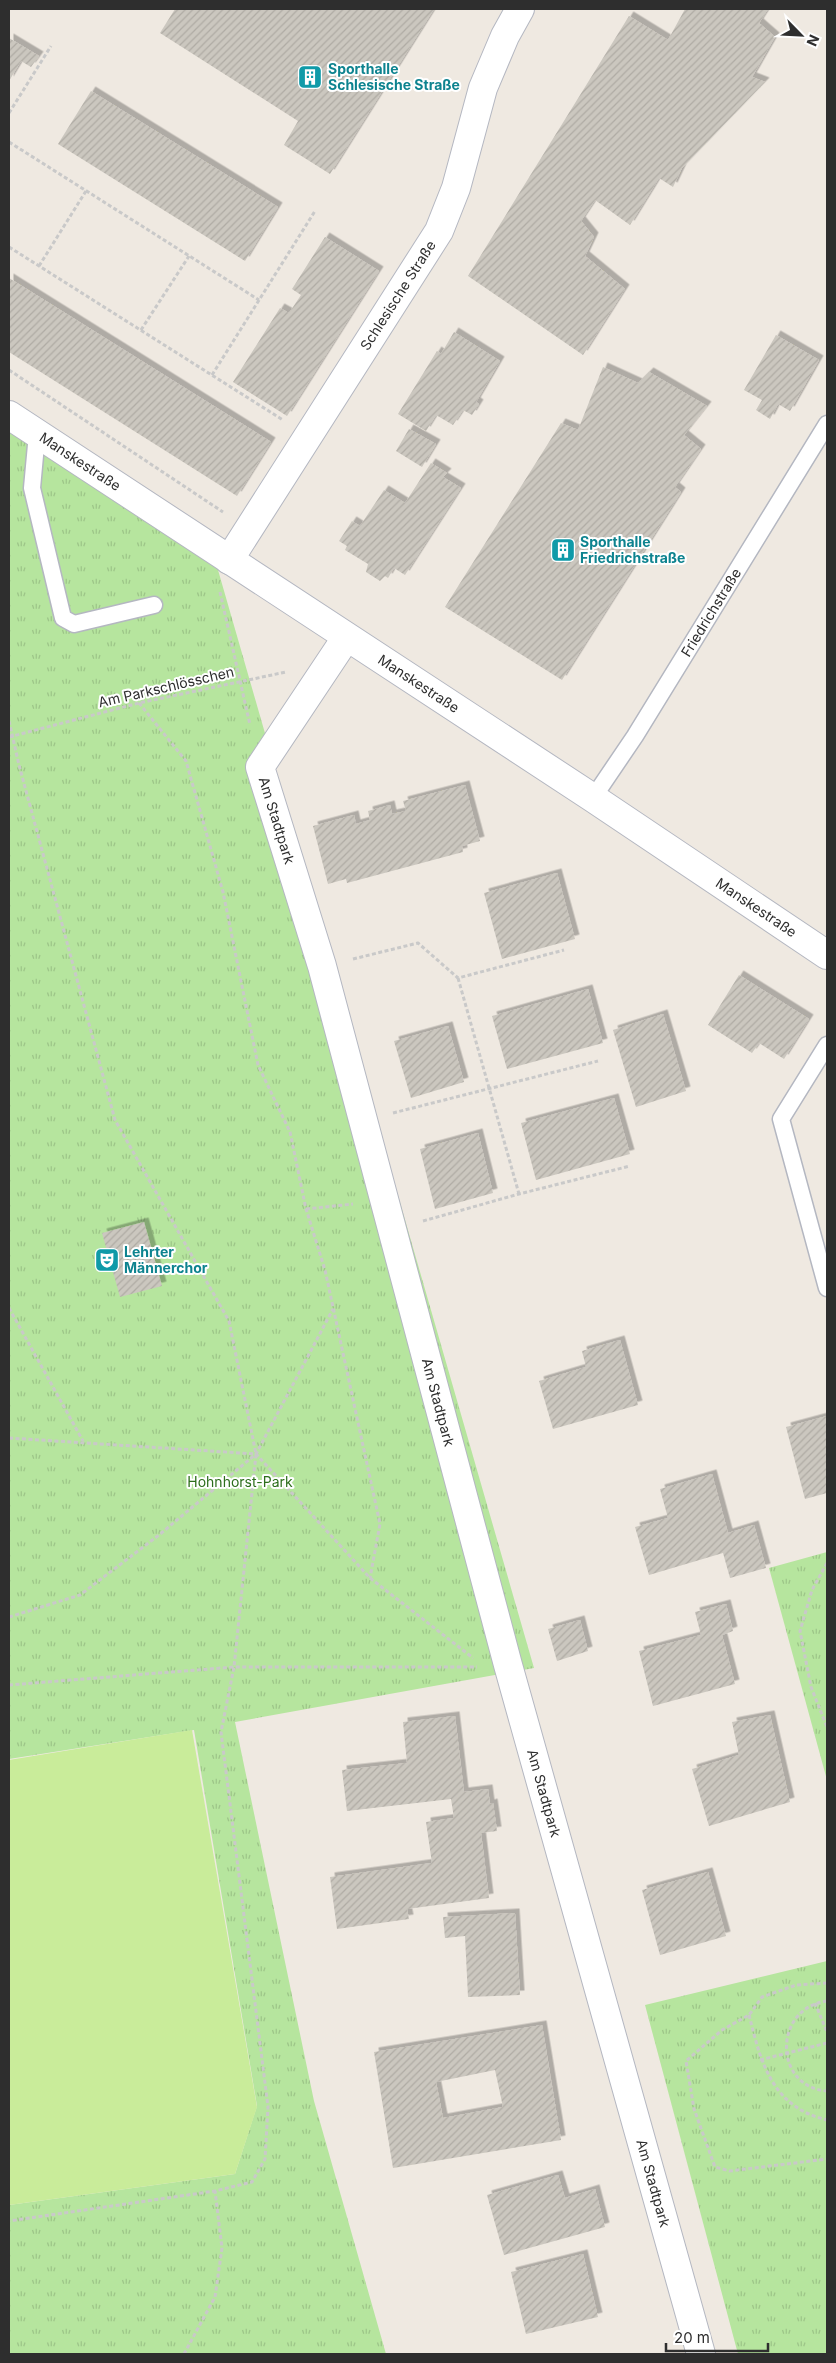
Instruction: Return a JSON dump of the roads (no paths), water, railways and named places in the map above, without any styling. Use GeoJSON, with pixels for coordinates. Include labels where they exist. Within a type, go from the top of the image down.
{"type":"FeatureCollection","features":[{"type":"Feature","properties":{"kind":"street","name":"Schlesische Straße"},"geometry":{"type":"LineString","coordinates":[[221,555],[249,528],[439,232],[456,188],[483,88],[505,36],[520,9]]}},
{"type":"Feature","properties":{"kind":"street","name":"Manskestraße"},"geometry":{"type":"LineString","coordinates":[[9,415],[346,638],[593,798],[827,955]]}},
{"type":"Feature","properties":{"kind":"street","name":"Am Stadtpark"},"geometry":{"type":"LineString","coordinates":[[346,638],[260,767],[322,966],[508,1665],[701,2354]]}},
{"type":"Feature","properties":{"kind":"lane","name":"Friedrichstraße"},"geometry":{"type":"LineString","coordinates":[[593,798],[635,736],[827,424]]}},
{"type":"Feature","properties":{"kind":"lane"},"geometry":{"type":"LineString","coordinates":[[37,434],[32,488],[63,618],[74,624],[154,605]]}},
{"type":"Feature","properties":{"kind":"lane"},"geometry":{"type":"LineString","coordinates":[[827,1045],[781,1119],[827,1288]]}},
{"type":"Feature","properties":{"kind":"place","name":"Sporthalle Schlesische Straße"},"geometry":{"type":"Point","coordinates":[310,77]}},
{"type":"Feature","properties":{"kind":"place","name":"Sporthalle Friedrichstraße"},"geometry":{"type":"Point","coordinates":[563,550]}},
{"type":"Feature","properties":{"kind":"place","name":"Lehrter Männerchor"},"geometry":{"type":"Point","coordinates":[107,1260]}},
{"type":"Feature","properties":{"kind":"park label","name":"Hohnhorst-Park"},"geometry":{"type":"Point","coordinates":[240,1482]}}]}
